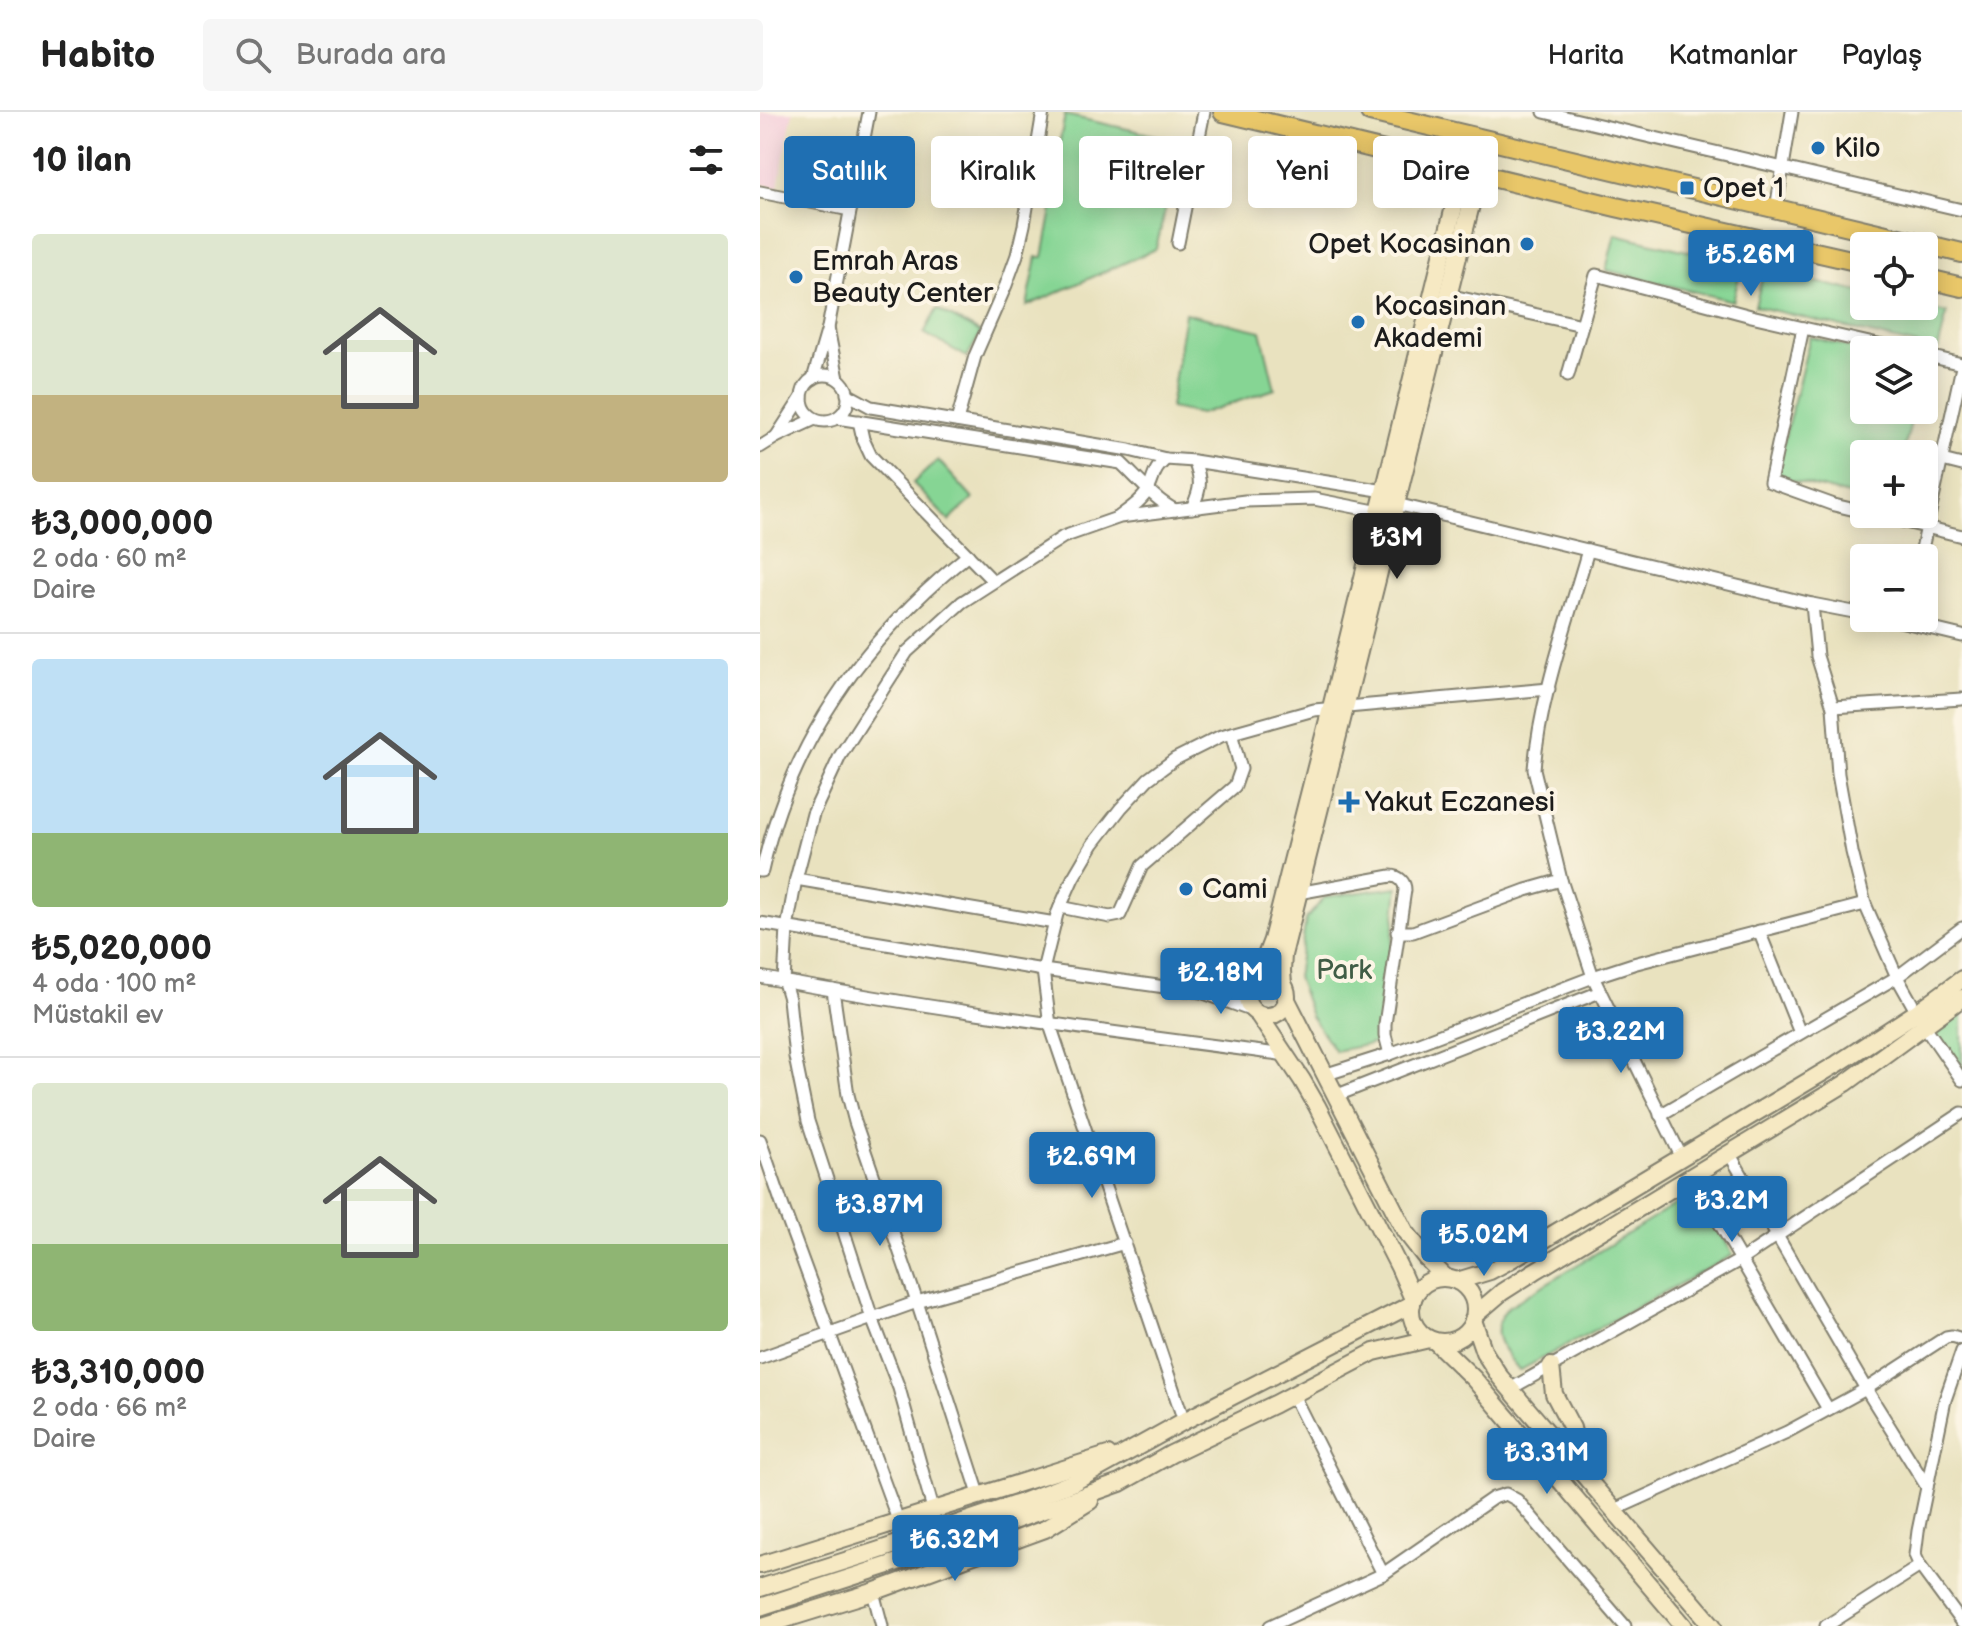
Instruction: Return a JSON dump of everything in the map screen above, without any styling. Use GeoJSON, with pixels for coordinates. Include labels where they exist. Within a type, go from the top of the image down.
{"type":"FeatureCollection","features":[{"type":"Feature","properties":{"kind":"main road"},"geometry":{"type":"LineString","coordinates":[[1223,112],[1373,148]]}},
{"type":"Feature","properties":{"kind":"main road"},"geometry":{"type":"LineString","coordinates":[[1370,112],[1962,253]]}},
{"type":"Feature","properties":{"kind":"main road"},"geometry":{"type":"LineString","coordinates":[[1498,178],[1850,260]]}},
{"type":"Feature","properties":{"kind":"main road"},"geometry":{"type":"LineString","coordinates":[[1938,281],[1962,287]]}},
{"type":"Feature","properties":{"kind":"street"},"geometry":{"type":"LineString","coordinates":[[813,379],[828,328],[869,112]]}},
{"type":"Feature","properties":{"kind":"street"},"geometry":{"type":"LineString","coordinates":[[957,421],[975,356],[1017,255],[1043,112]]}},
{"type":"Feature","properties":{"kind":"street"},"geometry":{"type":"LineString","coordinates":[[1178,243],[1204,112]]}},
{"type":"Feature","properties":{"kind":"street"},"geometry":{"type":"LineString","coordinates":[[1544,112],[1962,210]]}},
{"type":"Feature","properties":{"kind":"street"},"geometry":{"type":"LineString","coordinates":[[1776,209],[1792,112]]}},
{"type":"Feature","properties":{"kind":"street"},"geometry":{"type":"LineString","coordinates":[[760,192],[850,210]]}},
{"type":"Feature","properties":{"kind":"street"},"geometry":{"type":"LineString","coordinates":[[1462,208],[1338,708],[1272,940],[1247,994],[1249,1006],[1286,1055],[1317,1106],[1399,1267],[1412,1301],[1412,1321],[1418,1330],[1474,1379],[1684,1626]]}},
{"type":"Feature","properties":{"kind":"street"},"geometry":{"type":"LineString","coordinates":[[760,923],[1043,970],[1201,992],[1271,1016],[1285,1005],[1283,955],[1380,512],[1390,498],[1448,295],[1464,208]]}},
{"type":"Feature","properties":{"kind":"street"},"geometry":{"type":"LineString","coordinates":[[1568,375],[1596,275],[1737,313],[1850,339]]}},
{"type":"Feature","properties":{"kind":"street"},"geometry":{"type":"LineString","coordinates":[[1448,295],[1582,325]]}},
{"type":"Feature","properties":{"kind":"street"},"geometry":{"type":"LineString","coordinates":[[828,328],[838,379]]}},
{"type":"Feature","properties":{"kind":"street"},"geometry":{"type":"LineString","coordinates":[[1803,328],[1770,482],[1850,509]]}},
{"type":"Feature","properties":{"kind":"street"},"geometry":{"type":"LineString","coordinates":[[1938,359],[1962,366],[1938,478]]}},
{"type":"Feature","properties":{"kind":"street"},"geometry":{"type":"LineString","coordinates":[[760,447],[815,419],[830,421],[837,418],[846,406],[847,394],[843,384],[824,375],[813,379],[805,387],[802,397],[776,437]]}},
{"type":"Feature","properties":{"kind":"street"},"geometry":{"type":"LineString","coordinates":[[847,394],[871,407],[1129,450],[1166,459],[1194,461],[1390,498],[1588,550],[1850,611]]}},
{"type":"Feature","properties":{"kind":"street"},"geometry":{"type":"LineString","coordinates":[[802,397],[805,409],[815,419]]}},
{"type":"Feature","properties":{"kind":"street"},"geometry":{"type":"LineString","coordinates":[[837,418],[1121,463],[1158,501],[1176,511]]}},
{"type":"Feature","properties":{"kind":"street"},"geometry":{"type":"LineString","coordinates":[[859,421],[871,456],[993,581]]}},
{"type":"Feature","properties":{"kind":"street"},"geometry":{"type":"LineString","coordinates":[[1120,517],[1139,502],[1149,489],[1155,469],[1166,459]]}},
{"type":"Feature","properties":{"kind":"street"},"geometry":{"type":"LineString","coordinates":[[1942,460],[1962,465]]}},
{"type":"Feature","properties":{"kind":"street"},"geometry":{"type":"LineString","coordinates":[[1192,508],[1200,492],[1194,461]]}},
{"type":"Feature","properties":{"kind":"street"},"geometry":{"type":"LineString","coordinates":[[933,1509],[899,1388],[872,1318],[808,1121],[795,1057],[789,999],[784,982],[787,928],[813,814],[840,756],[907,652],[962,602],[1063,537],[1120,517],[1245,501],[1314,499],[1380,512]]}},
{"type":"Feature","properties":{"kind":"street"},"geometry":{"type":"LineString","coordinates":[[1931,528],[1962,536]]}},
{"type":"Feature","properties":{"kind":"street"},"geometry":{"type":"LineString","coordinates":[[1588,550],[1549,689],[1534,769],[1561,880],[1593,977],[1682,1158]]}},
{"type":"Feature","properties":{"kind":"street"},"geometry":{"type":"LineString","coordinates":[[760,871],[791,779],[846,681],[896,619],[968,555]]}},
{"type":"Feature","properties":{"kind":"street"},"geometry":{"type":"LineString","coordinates":[[1812,604],[1817,656],[1833,707],[1838,774],[1865,904],[1897,977],[1920,1019],[1962,1080]]}},
{"type":"Feature","properties":{"kind":"street"},"geometry":{"type":"LineString","coordinates":[[1938,629],[1962,636]]}},
{"type":"Feature","properties":{"kind":"street"},"geometry":{"type":"LineString","coordinates":[[1184,1421],[1050,1025],[1043,970],[1060,907],[1073,878],[1093,844],[1136,791],[1175,759],[1204,743],[1300,713],[1549,689]]}},
{"type":"Feature","properties":{"kind":"street"},"geometry":{"type":"LineString","coordinates":[[1833,707],[1962,699]]}},
{"type":"Feature","properties":{"kind":"street"},"geometry":{"type":"LineString","coordinates":[[1060,907],[1110,917],[1120,915],[1142,866],[1238,781],[1241,769],[1231,733]]}},
{"type":"Feature","properties":{"kind":"street"},"geometry":{"type":"LineString","coordinates":[[1298,893],[1391,876],[1398,877],[1404,884],[1385,1024],[1390,1054]]}},
{"type":"Feature","properties":{"kind":"street"},"geometry":{"type":"LineString","coordinates":[[796,879],[1055,923]]}},
{"type":"Feature","properties":{"kind":"street"},"geometry":{"type":"LineString","coordinates":[[1397,932],[1413,932],[1561,880]]}},
{"type":"Feature","properties":{"kind":"street"},"geometry":{"type":"LineString","coordinates":[[1324,1075],[1390,1054],[1633,964],[1865,904]]}},
{"type":"Feature","properties":{"kind":"street"},"geometry":{"type":"LineString","coordinates":[[1660,1115],[1897,977],[1962,928]]}},
{"type":"Feature","properties":{"kind":"street"},"geometry":{"type":"LineString","coordinates":[[1759,931],[1800,1033]]}},
{"type":"Feature","properties":{"kind":"street"},"geometry":{"type":"LineString","coordinates":[[760,977],[1050,1025],[1286,1055]]}},
{"type":"Feature","properties":{"kind":"street"},"geometry":{"type":"LineString","coordinates":[[1201,992],[1232,990],[1255,980],[1273,977],[1285,992],[1405,1231],[1426,1258],[1465,1286],[1472,1295],[1474,1318],[1490,1363],[1713,1626]]}},
{"type":"Feature","properties":{"kind":"street"},"geometry":{"type":"LineString","coordinates":[[763,1626],[873,1592],[1045,1529],[1171,1454],[1374,1352],[1432,1340],[1447,1342],[1457,1339],[1502,1292],[1846,1083],[1962,979]]}},
{"type":"Feature","properties":{"kind":"street"},"geometry":{"type":"LineString","coordinates":[[833,990],[848,1095],[855,1122],[979,1494]]}},
{"type":"Feature","properties":{"kind":"street"},"geometry":{"type":"LineString","coordinates":[[1335,1096],[1600,992]]}},
{"type":"Feature","properties":{"kind":"street"},"geometry":{"type":"LineString","coordinates":[[760,1588],[1074,1482],[1412,1301],[1426,1283],[1490,1271],[1505,1263],[1837,1064],[1962,998]]}},
{"type":"Feature","properties":{"kind":"street"},"geometry":{"type":"LineString","coordinates":[[1510,1389],[1742,1259],[1962,1113]]}},
{"type":"Feature","properties":{"kind":"street"},"geometry":{"type":"LineString","coordinates":[[760,1140],[898,1520]]}},
{"type":"Feature","properties":{"kind":"street"},"geometry":{"type":"LineString","coordinates":[[1729,1153],[1866,1389],[1927,1487]]}},
{"type":"Feature","properties":{"kind":"street"},"geometry":{"type":"LineString","coordinates":[[1692,1176],[1828,1409]]}},
{"type":"Feature","properties":{"kind":"street"},"geometry":{"type":"LineString","coordinates":[[760,1358],[917,1302],[1125,1243]]}},
{"type":"Feature","properties":{"kind":"street"},"geometry":{"type":"LineString","coordinates":[[1614,1510],[1787,1432],[1866,1389],[1946,1337],[1962,1339]]}},
{"type":"Feature","properties":{"kind":"street"},"geometry":{"type":"LineString","coordinates":[[1960,1360],[1945,1400],[1915,1555],[1962,1623]]}},
{"type":"Feature","properties":{"kind":"street"},"geometry":{"type":"LineString","coordinates":[[1551,1366],[1554,1394],[1572,1428],[1582,1473]]}},
{"type":"Feature","properties":{"kind":"street"},"geometry":{"type":"LineString","coordinates":[[1293,1395],[1383,1574]]}},
{"type":"Feature","properties":{"kind":"street"},"geometry":{"type":"LineString","coordinates":[[760,1565],[1140,1445]]}},
{"type":"Feature","properties":{"kind":"street"},"geometry":{"type":"LineString","coordinates":[[760,1607],[1120,1483]]}},
{"type":"Feature","properties":{"kind":"street"},"geometry":{"type":"LineString","coordinates":[[1270,1626],[1383,1574],[1493,1498],[1506,1494],[1517,1500],[1625,1626]]}},
{"type":"Feature","properties":{"kind":"street"},"geometry":{"type":"LineString","coordinates":[[1826,1626],[1920,1566]]}},
{"type":"Feature","properties":{"kind":"street"},"geometry":{"type":"LineString","coordinates":[[873,1592],[882,1626]]}},
{"type":"Feature","properties":{"kind":"shaded area"},"geometry":{"type":"Polygon","coordinates":[[[760,112],[793,112],[788,136],[784,136],[784,157],[778,187],[760,184],[760,112]]]}},
{"type":"Feature","properties":{"kind":"green space"},"geometry":{"type":"Polygon","coordinates":[[[1065,115],[1159,136],[1079,136],[1079,208],[1165,208],[1156,249],[1027,306],[1037,257],[1043,257],[1052,208],[1063,208],[1061,136],[1065,115]]]}},
{"type":"Feature","properties":{"kind":"green space"},"geometry":{"type":"Polygon","coordinates":[[[1615,234],[1742,264],[1733,301],[1606,270],[1615,234]]]}},
{"type":"Feature","properties":{"kind":"green space"},"geometry":{"type":"Polygon","coordinates":[[[1764,270],[1850,290],[1850,320],[1938,320],[1938,311],[1947,313],[1938,350],[1938,336],[1880,336],[1755,306],[1764,270]]]}},
{"type":"Feature","properties":{"kind":"green space"},"geometry":{"type":"Polygon","coordinates":[[[937,309],[981,333],[967,357],[924,333],[937,309]]]}},
{"type":"Feature","properties":{"kind":"green space"},"geometry":{"type":"Polygon","coordinates":[[[1185,313],[1261,331],[1275,389],[1200,414],[1170,408],[1185,313]]]}},
{"type":"Feature","properties":{"kind":"green space"},"geometry":{"type":"Polygon","coordinates":[[[1810,337],[1850,347],[1850,424],[1910,424],[1906,440],[1850,440],[1850,495],[1775,476],[1810,337]]]}},
{"type":"Feature","properties":{"kind":"green space"},"geometry":{"type":"Polygon","coordinates":[[[938,460],[973,499],[949,521],[913,483],[938,460]]]}},
{"type":"Feature","properties":{"kind":"green space","name":"Park"},"geometry":{"type":"Polygon","coordinates":[[[1398,887],[1382,1042],[1335,1051],[1311,1016],[1297,977],[1306,919],[1325,897],[1398,887]]]}},
{"type":"Feature","properties":{"kind":"green space"},"geometry":{"type":"Polygon","coordinates":[[[1962,1014],[1962,1069],[1935,1033],[1962,1014]]]}},
{"type":"Feature","properties":{"kind":"green space"},"geometry":{"type":"Polygon","coordinates":[[[1688,1197],[1698,1197],[1704,1201],[1733,1255],[1519,1371],[1499,1340],[1498,1324],[1508,1307],[1688,1197]]]}},
{"type":"Feature","properties":{"kind":"place","name":"Kilo"},"geometry":{"type":"Point","coordinates":[1818,148]}},
{"type":"Feature","properties":{"kind":"place","name":"Opet 1"},"geometry":{"type":"Point","coordinates":[1687,188]}},
{"type":"Feature","properties":{"kind":"place","name":"Opet Kocasinan"},"geometry":{"type":"Point","coordinates":[1527,244]}},
{"type":"Feature","properties":{"kind":"place","name":"Emrah Aras Beauty Center"},"geometry":{"type":"Point","coordinates":[796,277]}},
{"type":"Feature","properties":{"kind":"place","name":"Kocasinan Akademi"},"geometry":{"type":"Point","coordinates":[1358,322]}},
{"type":"Feature","properties":{"kind":"place","name":"Yakut Eczanesi"},"geometry":{"type":"Point","coordinates":[1349,802]}},
{"type":"Feature","properties":{"kind":"place","name":"Cami"},"geometry":{"type":"Point","coordinates":[1186,889]}}]}
